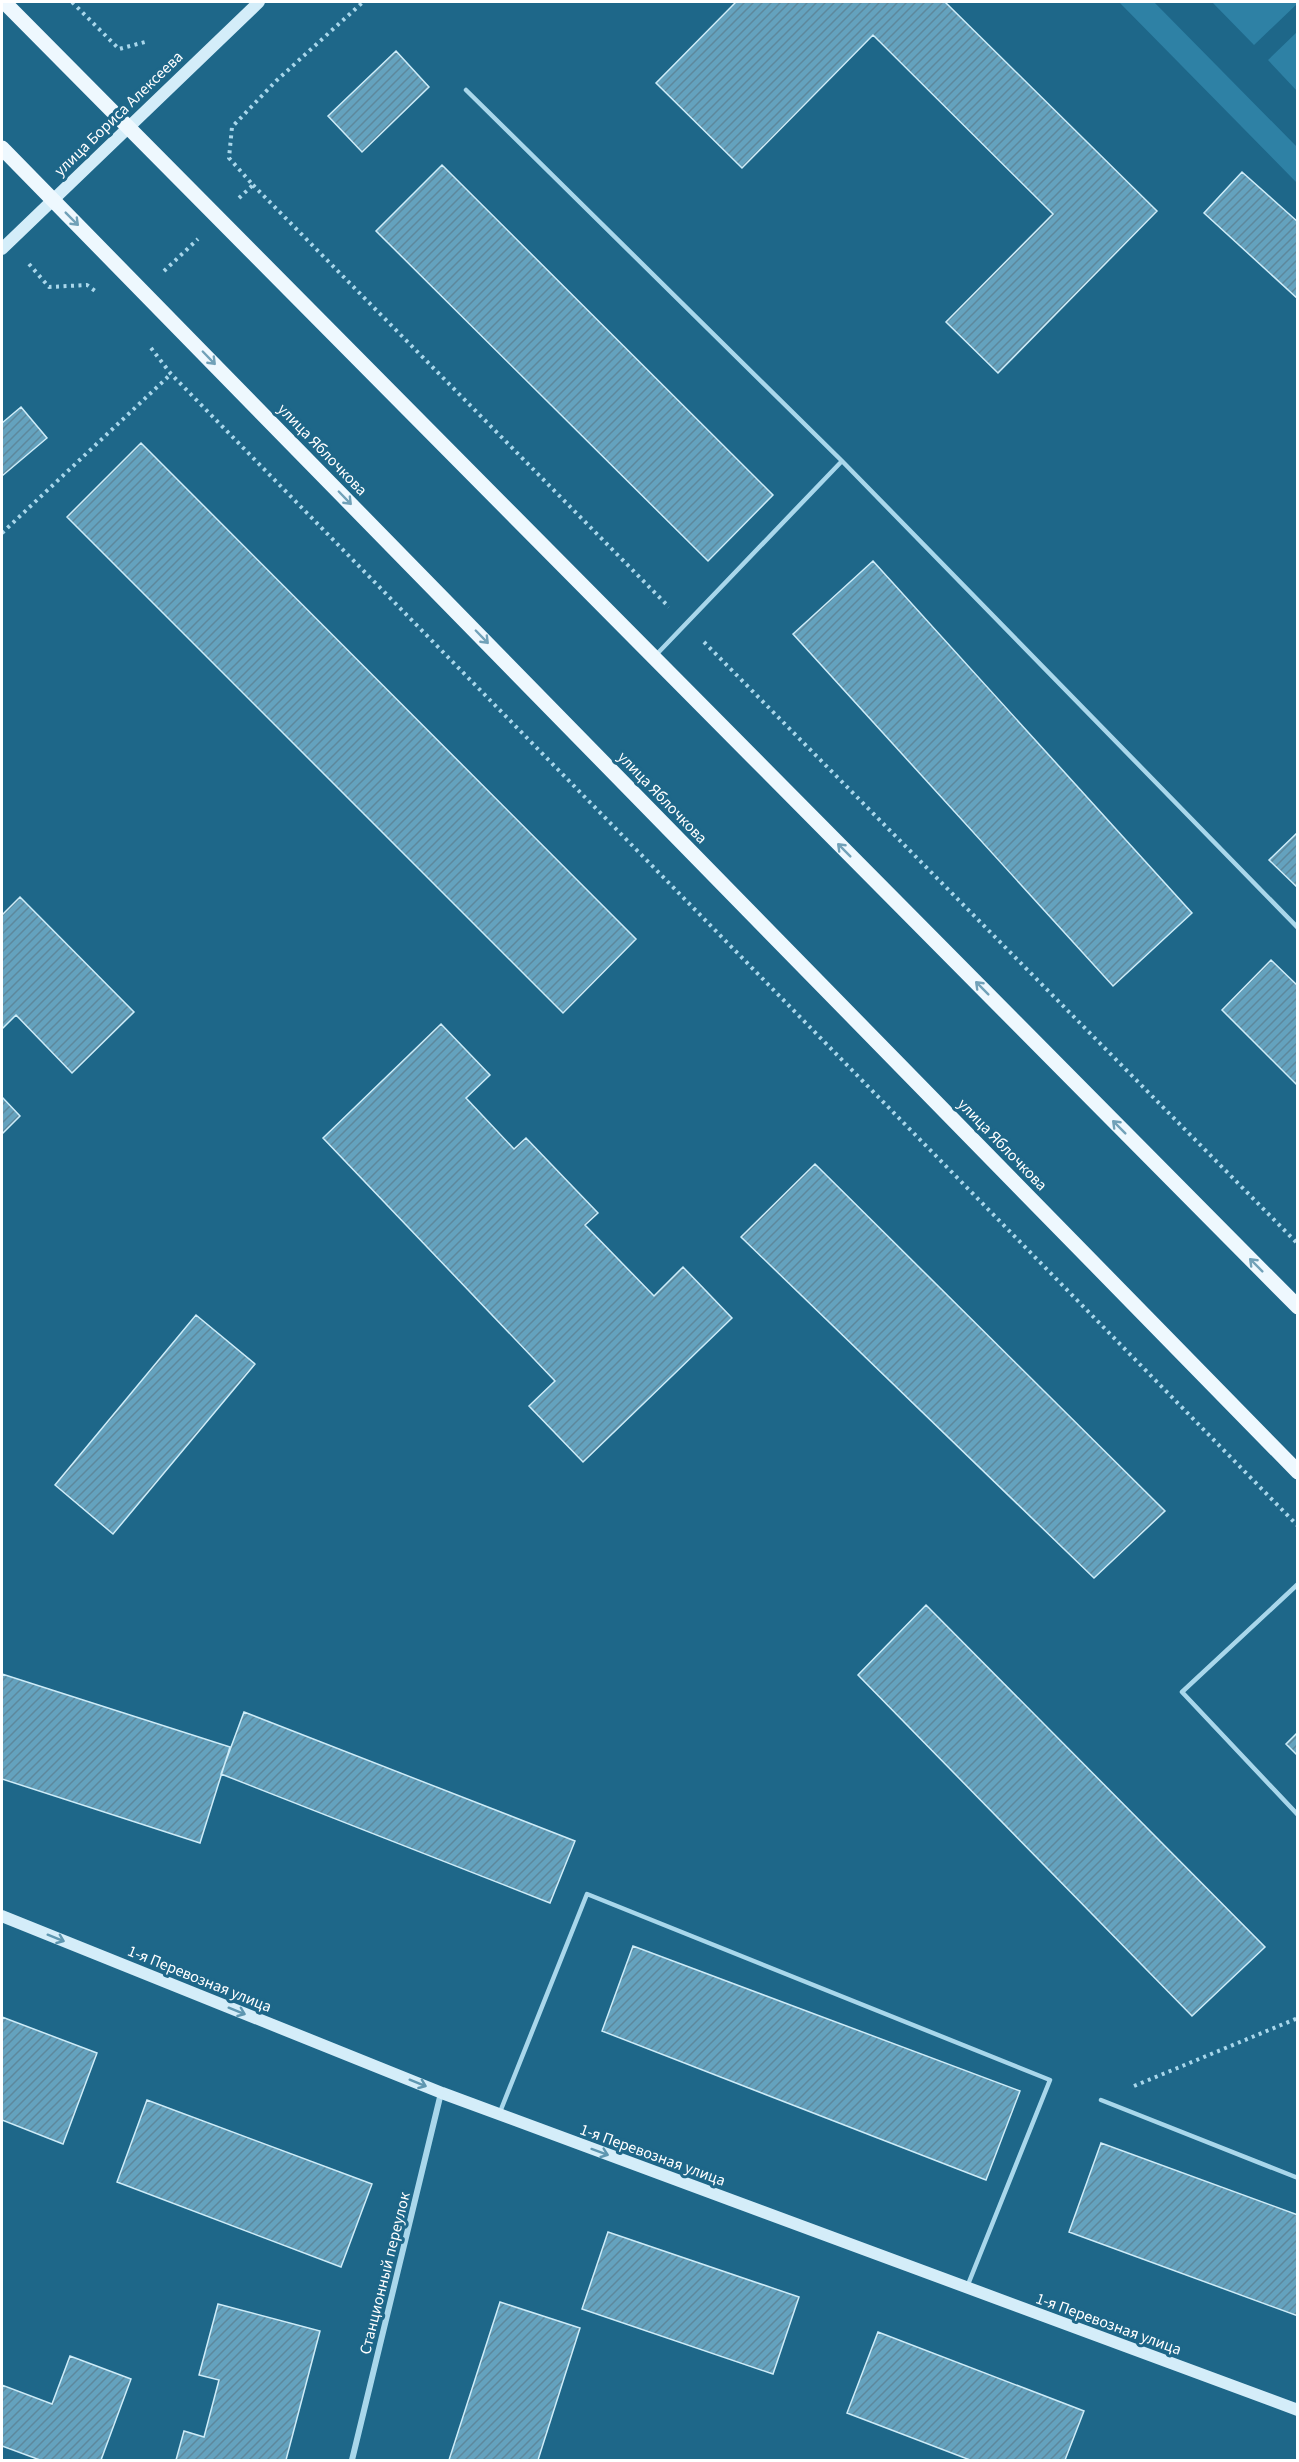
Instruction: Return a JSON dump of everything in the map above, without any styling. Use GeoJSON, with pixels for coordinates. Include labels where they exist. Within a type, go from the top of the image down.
{"type":"FeatureCollection","features":[{"type":"Feature","properties":{"kind":"main road"},"geometry":{"type":"LineString","coordinates":[[4,2],[1298,1307]]}},
{"type":"Feature","properties":{"kind":"main road","name":"улица Бориса Алексеева"},"geometry":{"type":"LineString","coordinates":[[2,249],[259,2]]}},
{"type":"Feature","properties":{"kind":"main road","name":"улица Яблочкова"},"geometry":{"type":"LineString","coordinates":[[2,148],[1298,1472]]}},
{"type":"Feature","properties":{"kind":"main road","name":"1-я Перевозная улица"},"geometry":{"type":"LineString","coordinates":[[2,1916],[442,2093],[1298,2410]]}},
{"type":"Feature","properties":{"kind":"street","name":"Станционный переулок"},"geometry":{"type":"LineString","coordinates":[[352,2460],[442,2093]]}},
{"type":"Feature","properties":{"kind":"lane"},"geometry":{"type":"LineString","coordinates":[[466,90],[842,461],[1298,928]]}},
{"type":"Feature","properties":{"kind":"lane"},"geometry":{"type":"LineString","coordinates":[[654,657],[842,461]]}},
{"type":"Feature","properties":{"kind":"lane"},"geometry":{"type":"LineString","coordinates":[[1298,1584],[1182,1692],[1298,1815]]}},
{"type":"Feature","properties":{"kind":"lane"},"geometry":{"type":"LineString","coordinates":[[499,2114],[588,1894],[1050,2080],[967,2288]]}},
{"type":"Feature","properties":{"kind":"lane"},"geometry":{"type":"LineString","coordinates":[[1101,2100],[1298,2178]]}},
{"type":"Feature","properties":{"kind":"path"},"geometry":{"type":"LineString","coordinates":[[72,2],[119,49],[145,42]]}},
{"type":"Feature","properties":{"kind":"path"},"geometry":{"type":"LineString","coordinates":[[253,185],[1298,1244]]}},
{"type":"Feature","properties":{"kind":"path"},"geometry":{"type":"LineString","coordinates":[[2,533],[171,374],[1298,1526]]}},
{"type":"Feature","properties":{"kind":"path"},"geometry":{"type":"LineString","coordinates":[[1101,2100],[1298,2018]]}},
{"type":"Feature","properties":{"kind":"shaded area"},"geometry":{"type":"Polygon","coordinates":[[[1119,2],[1154,2],[1297,147],[1297,183],[1119,2]]]}},
{"type":"Feature","properties":{"kind":"shaded area"},"geometry":{"type":"Polygon","coordinates":[[[1212,2],[1297,2],[1298,3],[1254,45],[1212,2]]]}},
{"type":"Feature","properties":{"kind":"shaded area"},"geometry":{"type":"Polygon","coordinates":[[[1297,32],[1297,91],[1268,60],[1297,32]]]}},
{"type":"Feature","properties":{"kind":"building"},"geometry":{"type":"Polygon","coordinates":[[[736,2],[945,2],[1157,211],[998,373],[946,322],[1053,214],[873,35],[742,168],[656,83],[736,2]]]}},
{"type":"Feature","properties":{"kind":"building"},"geometry":{"type":"Polygon","coordinates":[[[396,51],[429,87],[362,152],[328,116],[396,51]]]}},
{"type":"Feature","properties":{"kind":"building"},"geometry":{"type":"Polygon","coordinates":[[[442,165],[773,495],[708,561],[376,231],[442,165]]]}},
{"type":"Feature","properties":{"kind":"building"},"geometry":{"type":"Polygon","coordinates":[[[1242,172],[1298,222],[1298,299],[1204,213],[1242,172]]]}},
{"type":"Feature","properties":{"kind":"building"},"geometry":{"type":"Polygon","coordinates":[[[21,407],[47,438],[2,476],[2,423],[21,407]]]}},
{"type":"Feature","properties":{"kind":"building"},"geometry":{"type":"Polygon","coordinates":[[[141,443],[636,939],[563,1013],[67,517],[141,443]]]}},
{"type":"Feature","properties":{"kind":"building"},"geometry":{"type":"Polygon","coordinates":[[[873,561],[1192,913],[1113,986],[793,634],[873,561]]]}},
{"type":"Feature","properties":{"kind":"building"},"geometry":{"type":"Polygon","coordinates":[[[1298,832],[1298,888],[1269,860],[1298,832]]]}},
{"type":"Feature","properties":{"kind":"building"},"geometry":{"type":"Polygon","coordinates":[[[20,897],[134,1012],[72,1073],[16,1015],[2,1029],[2,915],[20,897]]]}},
{"type":"Feature","properties":{"kind":"building"},"geometry":{"type":"Polygon","coordinates":[[[1271,960],[1298,986],[1298,1086],[1222,1010],[1271,960]]]}},
{"type":"Feature","properties":{"kind":"building"},"geometry":{"type":"Polygon","coordinates":[[[441,1024],[490,1075],[466,1098],[514,1149],[526,1138],[598,1213],[585,1225],[654,1296],[683,1267],[732,1318],[583,1462],[529,1406],[555,1381],[323,1138],[441,1024]]]}},
{"type":"Feature","properties":{"kind":"building"},"geometry":{"type":"Polygon","coordinates":[[[2,1097],[20,1116],[2,1134],[2,1097]]]}},
{"type":"Feature","properties":{"kind":"building"},"geometry":{"type":"Polygon","coordinates":[[[815,1164],[1165,1511],[1094,1578],[741,1237],[815,1164]]]}},
{"type":"Feature","properties":{"kind":"building"},"geometry":{"type":"Polygon","coordinates":[[[196,1315],[255,1364],[113,1534],[55,1485],[196,1315]]]}},
{"type":"Feature","properties":{"kind":"building"},"geometry":{"type":"Polygon","coordinates":[[[926,1605],[1265,1947],[1192,2016],[858,1675],[926,1605]]]}},
{"type":"Feature","properties":{"kind":"building"},"geometry":{"type":"Polygon","coordinates":[[[2,1674],[230,1747],[200,1843],[2,1779],[2,1674]]]}},
{"type":"Feature","properties":{"kind":"building"},"geometry":{"type":"Polygon","coordinates":[[[244,1712],[575,1841],[550,1903],[221,1774],[244,1712]]]}},
{"type":"Feature","properties":{"kind":"building"},"geometry":{"type":"Polygon","coordinates":[[[1298,1732],[1298,1756],[1286,1744],[1298,1732]]]}},
{"type":"Feature","properties":{"kind":"building"},"geometry":{"type":"Polygon","coordinates":[[[633,1946],[1020,2091],[986,2180],[602,2031],[633,1946]]]}},
{"type":"Feature","properties":{"kind":"building"},"geometry":{"type":"Polygon","coordinates":[[[2,2017],[97,2053],[63,2144],[2,2120],[2,2017]]]}},
{"type":"Feature","properties":{"kind":"building"},"geometry":{"type":"Polygon","coordinates":[[[147,2100],[372,2184],[341,2267],[117,2182],[147,2100]]]}},
{"type":"Feature","properties":{"kind":"building"},"geometry":{"type":"Polygon","coordinates":[[[1101,2143],[1298,2215],[1298,2316],[1069,2232],[1101,2143]]]}},
{"type":"Feature","properties":{"kind":"building"},"geometry":{"type":"Polygon","coordinates":[[[608,2232],[799,2297],[773,2374],[582,2309],[608,2232]]]}},
{"type":"Feature","properties":{"kind":"building"},"geometry":{"type":"Polygon","coordinates":[[[500,2302],[580,2328],[538,2460],[449,2460],[500,2302]]]}},
{"type":"Feature","properties":{"kind":"building"},"geometry":{"type":"Polygon","coordinates":[[[218,2304],[320,2331],[286,2460],[176,2460],[184,2431],[204,2437],[219,2380],[199,2375],[218,2304]]]}},
{"type":"Feature","properties":{"kind":"building"},"geometry":{"type":"Polygon","coordinates":[[[878,2332],[1084,2411],[1065,2460],[970,2460],[847,2413],[878,2332]]]}},
{"type":"Feature","properties":{"kind":"building"},"geometry":{"type":"Polygon","coordinates":[[[70,2356],[131,2379],[101,2460],[40,2460],[2,2446],[2,2385],[52,2404],[70,2356]]]}}]}
